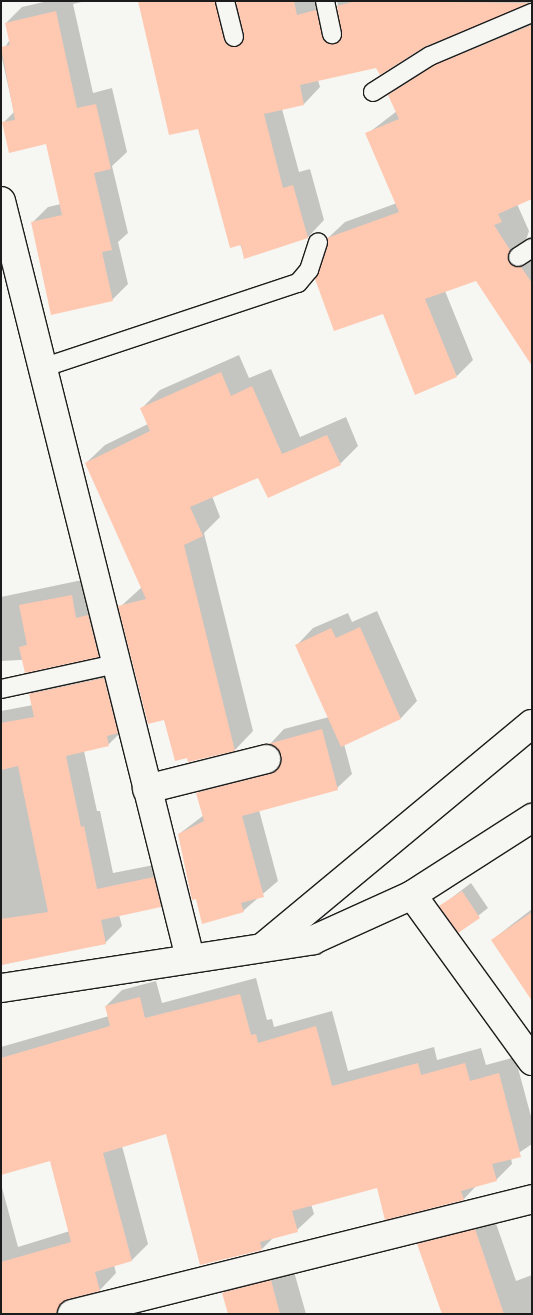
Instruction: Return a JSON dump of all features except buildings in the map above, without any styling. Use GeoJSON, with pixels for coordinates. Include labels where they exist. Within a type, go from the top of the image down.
{"type":"FeatureCollection","features":[{"type":"Feature","properties":{"kind":"street"},"geometry":{"type":"LineString","coordinates":[[1,201],[190,958]]}},
{"type":"Feature","properties":{"kind":"street"},"geometry":{"type":"LineString","coordinates":[[263,947],[532,724]]}},
{"type":"Feature","properties":{"kind":"street"},"geometry":{"type":"LineString","coordinates":[[147,789],[266,759]]}},
{"type":"Feature","properties":{"kind":"street"},"geometry":{"type":"LineString","coordinates":[[1,988],[313,940],[412,895],[532,818]]}},
{"type":"Feature","properties":{"kind":"street"},"geometry":{"type":"LineString","coordinates":[[412,895],[532,1061]]}},
{"type":"Feature","properties":{"kind":"street"},"geometry":{"type":"LineString","coordinates":[[72,1314],[532,1199]]}},
{"type":"Feature","properties":{"kind":"lane"},"geometry":{"type":"LineString","coordinates":[[225,1],[234,37]]}},
{"type":"Feature","properties":{"kind":"lane"},"geometry":{"type":"LineString","coordinates":[[325,1],[332,34]]}},
{"type":"Feature","properties":{"kind":"lane"},"geometry":{"type":"LineString","coordinates":[[372,92],[430,56],[532,13]]}},
{"type":"Feature","properties":{"kind":"lane"},"geometry":{"type":"LineString","coordinates":[[42,368],[298,283],[309,270],[318,242]]}},
{"type":"Feature","properties":{"kind":"lane"},"geometry":{"type":"LineString","coordinates":[[1,689],[116,664]]}}]}
